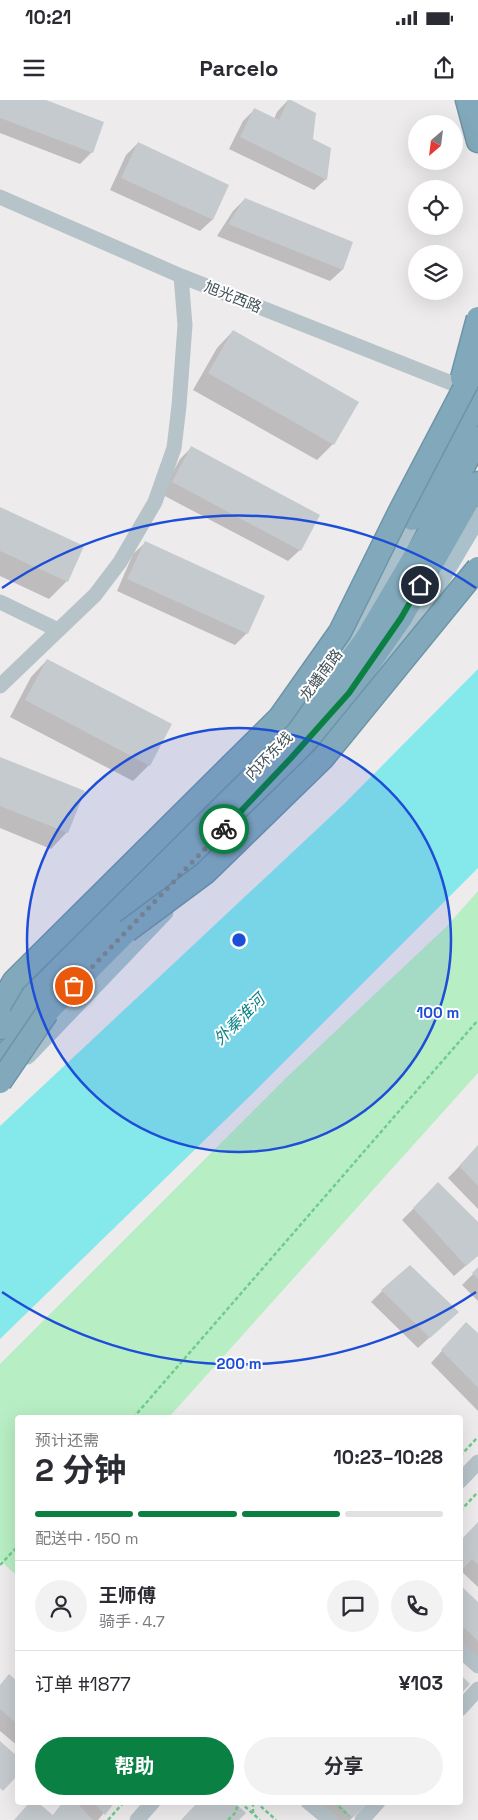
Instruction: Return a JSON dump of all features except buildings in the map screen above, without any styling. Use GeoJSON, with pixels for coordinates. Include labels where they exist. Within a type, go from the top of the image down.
{"type":"FeatureCollection","features":[{"type":"Feature","properties":{"kind":"highway"},"geometry":{"type":"LineString","coordinates":[[467,100],[478,141]]}},
{"type":"Feature","properties":{"kind":"highway"},"geometry":{"type":"LineString","coordinates":[[0,1005],[14,981],[280,717],[340,632],[469,412],[478,318]]}},
{"type":"Feature","properties":{"kind":"highway"},"geometry":{"type":"LineString","coordinates":[[412,519],[469,412],[478,362]]}},
{"type":"Feature","properties":{"kind":"highway","name":"内环东线"},"geometry":{"type":"LineString","coordinates":[[0,1028],[316,707],[366,639],[438,517],[469,412]]}},
{"type":"Feature","properties":{"kind":"highway","name":"内环东线"},"geometry":{"type":"LineString","coordinates":[[0,1059],[127,931],[291,758],[349,693],[401,618],[478,483]]}},
{"type":"Feature","properties":{"kind":"highway"},"geometry":{"type":"LineString","coordinates":[[127,931],[204,873],[323,758],[478,568]]}},
{"type":"Feature","properties":{"kind":"highway"},"geometry":{"type":"LineString","coordinates":[[0,1082],[47,1013]]}},
{"type":"Feature","properties":{"kind":"main road","name":"龙蟠南路"},"geometry":{"type":"LineString","coordinates":[[0,1014],[184,833],[231,775],[318,685],[365,611],[469,412],[478,366]]}},
{"type":"Feature","properties":{"kind":"main road"},"geometry":{"type":"LineString","coordinates":[[0,1082],[99,981],[323,744],[415,622],[478,516]]}},
{"type":"Feature","properties":{"kind":"street","name":"旭光西路"},"geometry":{"type":"LineString","coordinates":[[0,197],[180,276],[469,412]]}},
{"type":"Feature","properties":{"kind":"street"},"geometry":{"type":"LineString","coordinates":[[0,686],[95,595],[120,562],[155,502],[174,448],[179,406],[185,325],[180,276]]}},
{"type":"Feature","properties":{"kind":"street"},"geometry":{"type":"LineString","coordinates":[[0,602],[58,630]]}},
{"type":"Feature","properties":{"kind":"street"},"geometry":{"type":"LineString","coordinates":[[463,1478],[478,1462]]}},
{"type":"Feature","properties":{"kind":"street"},"geometry":{"type":"LineString","coordinates":[[463,1653],[478,1666]]}},
{"type":"Feature","properties":{"kind":"street"},"geometry":{"type":"LineString","coordinates":[[463,1706],[478,1689]]}},
{"type":"Feature","properties":{"kind":"street"},"geometry":{"type":"LineString","coordinates":[[137,1820],[150,1805]]}},
{"type":"Feature","properties":{"kind":"street"},"geometry":{"type":"LineString","coordinates":[[312,1805],[330,1820]]}},
{"type":"Feature","properties":{"kind":"street"},"geometry":{"type":"LineString","coordinates":[[362,1820],[375,1805]]}},
{"type":"Feature","properties":{"kind":"path"},"geometry":{"type":"LineString","coordinates":[[136,1415],[478,1020]]}},
{"type":"Feature","properties":{"kind":"path"},"geometry":{"type":"LineString","coordinates":[[463,1453],[478,1437]]}},
{"type":"Feature","properties":{"kind":"path"},"geometry":{"type":"LineString","coordinates":[[463,1508],[478,1492]]}},
{"type":"Feature","properties":{"kind":"path"},"geometry":{"type":"LineString","coordinates":[[0,1565],[15,1549]]}},
{"type":"Feature","properties":{"kind":"path"},"geometry":{"type":"LineString","coordinates":[[108,1820],[121,1805]]}},
{"type":"Feature","properties":{"kind":"path"},"geometry":{"type":"LineString","coordinates":[[228,1820],[236,1812],[238,1805]]}},
{"type":"Feature","properties":{"kind":"path"},"geometry":{"type":"LineString","coordinates":[[242,1805],[260,1820]]}},
{"type":"Feature","properties":{"kind":"path"},"geometry":{"type":"LineString","coordinates":[[252,1814],[254,1805]]}},
{"type":"Feature","properties":{"kind":"path"},"geometry":{"type":"LineString","coordinates":[[258,1805],[276,1820]]}},
{"type":"Feature","properties":{"kind":"path"},"geometry":{"type":"LineString","coordinates":[[337,1805],[354,1820]]}},
{"type":"Feature","properties":{"kind":"green space"},"geometry":{"type":"Polygon","coordinates":[[[478,891],[478,1073],[171,1415],[15,1415],[15,1574],[0,1560],[0,1364],[287,1077],[446,927],[478,891]]]}},
{"type":"Feature","properties":{"kind":"water","name":"外秦淮河"},"geometry":{"type":"Polygon","coordinates":[[[478,669],[478,868],[251,1095],[0,1339],[0,1126],[345,803],[478,669]]]}},
{"type":"Feature","properties":{"kind":"way so far"},"geometry":{"type":"LineString","coordinates":[[74,986],[224,829]]}},
{"type":"Feature","properties":{"kind":"route"},"geometry":{"type":"LineString","coordinates":[[224,829],[349,693],[401,618],[420,585]]}}]}
